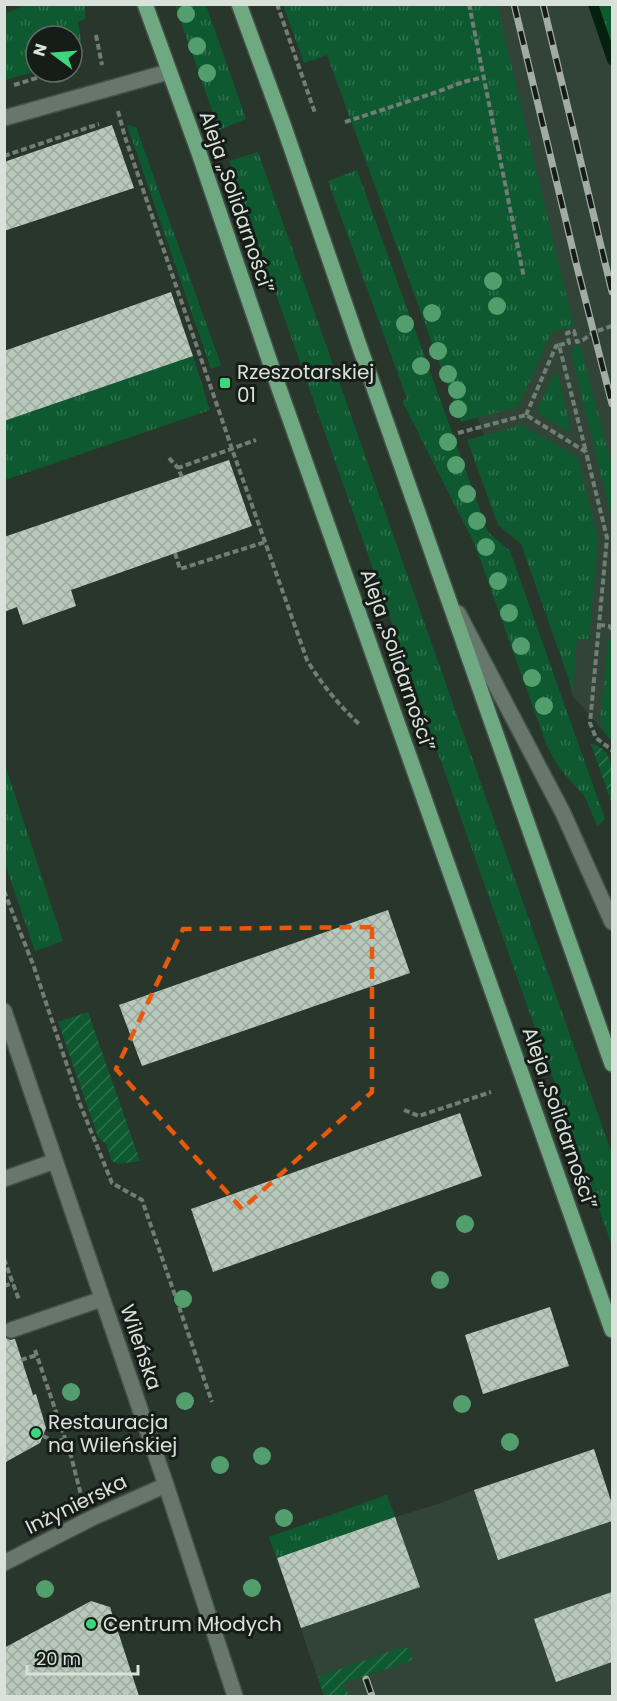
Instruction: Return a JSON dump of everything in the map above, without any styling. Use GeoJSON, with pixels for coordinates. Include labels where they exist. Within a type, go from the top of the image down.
{"type":"FeatureCollection","features":[{"type":"Feature","properties":{"kind":"main road","name":"Aleja „Solidarności”"},"geometry":{"type":"LineString","coordinates":[[145,4],[612,1330]]}},
{"type":"Feature","properties":{"kind":"main road"},"geometry":{"type":"LineString","coordinates":[[239,4],[612,1064]]}},
{"type":"Feature","properties":{"kind":"street"},"geometry":{"type":"LineString","coordinates":[[4,118],[168,72]]}},
{"type":"Feature","properties":{"kind":"street"},"geometry":{"type":"LineString","coordinates":[[442,582],[563,813],[612,921]]}},
{"type":"Feature","properties":{"kind":"street","name":"Wileńska"},"geometry":{"type":"LineString","coordinates":[[4,1011],[166,1485],[235,1696]]}},
{"type":"Feature","properties":{"kind":"street"},"geometry":{"type":"LineString","coordinates":[[4,1179],[56,1161]]}},
{"type":"Feature","properties":{"kind":"street"},"geometry":{"type":"LineString","coordinates":[[11,1330],[102,1299]]}},
{"type":"Feature","properties":{"kind":"street","name":"Inżynierska"},"geometry":{"type":"LineString","coordinates":[[4,1563],[90,1519],[166,1485]]}},
{"type":"Feature","properties":{"kind":"path"},"geometry":{"type":"LineString","coordinates":[[277,4],[315,113]]}},
{"type":"Feature","properties":{"kind":"path"},"geometry":{"type":"LineString","coordinates":[[469,4],[524,278]]}},
{"type":"Feature","properties":{"kind":"path"},"geometry":{"type":"LineString","coordinates":[[96,35],[100,59]]}},
{"type":"Feature","properties":{"kind":"path"},"geometry":{"type":"LineString","coordinates":[[345,122],[484,77]]}},
{"type":"Feature","properties":{"kind":"path"},"geometry":{"type":"LineString","coordinates":[[4,87],[24,81]]}},
{"type":"Feature","properties":{"kind":"path"},"geometry":{"type":"LineString","coordinates":[[118,111],[232,449],[307,660],[320,682],[338,704],[360,725]]}},
{"type":"Feature","properties":{"kind":"path"},"geometry":{"type":"LineString","coordinates":[[4,156],[99,124]]}},
{"type":"Feature","properties":{"kind":"path"},"geometry":{"type":"LineString","coordinates":[[526,415],[556,346],[569,343],[567,333],[574,331],[577,342],[594,332],[612,326]]}},
{"type":"Feature","properties":{"kind":"path"},"geometry":{"type":"LineString","coordinates":[[559,345],[608,538],[590,723],[596,738],[612,752]]}},
{"type":"Feature","properties":{"kind":"path"},"geometry":{"type":"LineString","coordinates":[[458,433],[526,415],[586,452]]}},
{"type":"Feature","properties":{"kind":"path"},"geometry":{"type":"LineString","coordinates":[[178,468],[256,440]]}},
{"type":"Feature","properties":{"kind":"path"},"geometry":{"type":"LineString","coordinates":[[169,458],[182,477]]}},
{"type":"Feature","properties":{"kind":"path"},"geometry":{"type":"LineString","coordinates":[[175,553],[180,569],[265,542]]}},
{"type":"Feature","properties":{"kind":"path"},"geometry":{"type":"LineString","coordinates":[[599,625],[609,626],[612,629]]}},
{"type":"Feature","properties":{"kind":"path"},"geometry":{"type":"LineString","coordinates":[[4,891],[34,967],[80,1104],[112,1183],[142,1200],[212,1402]]}},
{"type":"Feature","properties":{"kind":"path"},"geometry":{"type":"LineString","coordinates":[[404,1110],[419,1116],[491,1092]]}},
{"type":"Feature","properties":{"kind":"path"},"geometry":{"type":"LineString","coordinates":[[4,1258],[65,1439],[82,1499]]}},
{"type":"Feature","properties":{"kind":"path"},"geometry":{"type":"LineString","coordinates":[[4,1286],[13,1283]]}},
{"type":"Feature","properties":{"kind":"path"},"geometry":{"type":"LineString","coordinates":[[21,1360],[37,1355]]}},
{"type":"Feature","properties":{"kind":"path"},"geometry":{"type":"LineString","coordinates":[[43,1436],[56,1442],[65,1439]]}},
{"type":"Feature","properties":{"kind":"highlighted area"},"geometry":{"type":"Polygon","coordinates":[[[372,927],[372,1092],[242,1209],[116,1069],[183,929],[372,927]]]}},
{"type":"Feature","properties":{"kind":"shaded area"},"geometry":{"type":"Polygon","coordinates":[[[433,5],[612,5],[612,741],[572,695],[568,675],[478,418],[433,5]]]}},
{"type":"Feature","properties":{"kind":"shaded area"},"geometry":{"type":"Polygon","coordinates":[[[594,1449],[612,1504],[612,1696],[324,1696],[269,1537],[387,1495],[395,1517],[594,1449]]]}},
{"type":"Feature","properties":{"kind":"green space"},"geometry":{"type":"Polygon","coordinates":[[[21,5],[85,5],[85,19],[78,24],[24,24],[24,74],[5,80],[5,13],[21,5]]]}},
{"type":"Feature","properties":{"kind":"green space"},"geometry":{"type":"Polygon","coordinates":[[[175,5],[206,5],[246,119],[219,130],[175,5]]]}},
{"type":"Feature","properties":{"kind":"green space"},"geometry":{"type":"Polygon","coordinates":[[[283,5],[497,5],[574,327],[552,332],[518,407],[461,422],[327,55],[304,63],[283,5]]]}},
{"type":"Feature","properties":{"kind":"green space"},"geometry":{"type":"Polygon","coordinates":[[[591,5],[612,5],[612,63],[591,5]]]}},
{"type":"Feature","properties":{"kind":"green space"},"geometry":{"type":"Polygon","coordinates":[[[127,125],[136,127],[221,365],[211,369],[127,125]]]}},
{"type":"Feature","properties":{"kind":"green space"},"geometry":{"type":"Polygon","coordinates":[[[258,152],[612,1154],[612,1246],[229,161],[258,152]]]}},
{"type":"Feature","properties":{"kind":"green space"},"geometry":{"type":"Polygon","coordinates":[[[357,170],[488,532],[510,551],[605,819],[597,826],[585,797],[559,768],[547,746],[475,545],[402,401],[407,399],[328,181],[357,170]]]}},
{"type":"Feature","properties":{"kind":"green space"},"geometry":{"type":"Polygon","coordinates":[[[580,345],[612,466],[612,521],[571,353],[574,346],[580,345]]]}},
{"type":"Feature","properties":{"kind":"green space"},"geometry":{"type":"Polygon","coordinates":[[[193,356],[210,410],[5,480],[4,421],[193,356]]]}},
{"type":"Feature","properties":{"kind":"green space"},"geometry":{"type":"Polygon","coordinates":[[[554,373],[558,374],[571,429],[568,431],[540,415],[538,408],[554,373]]]}},
{"type":"Feature","properties":{"kind":"green space"},"geometry":{"type":"Polygon","coordinates":[[[522,425],[578,457],[598,539],[589,639],[577,639],[573,691],[521,544],[498,525],[467,440],[522,425]]]}},
{"type":"Feature","properties":{"kind":"green space"},"geometry":{"type":"Polygon","coordinates":[[[608,638],[612,641],[612,741],[606,735],[600,722],[608,638]]]}},
{"type":"Feature","properties":{"kind":"green space"},"geometry":{"type":"Polygon","coordinates":[[[591,744],[605,752],[609,759],[613,777],[612,804],[591,744]]]}},
{"type":"Feature","properties":{"kind":"green space"},"geometry":{"type":"Polygon","coordinates":[[[5,765],[63,941],[35,951],[5,864],[5,765]]]}},
{"type":"Feature","properties":{"kind":"green space"},"geometry":{"type":"Polygon","coordinates":[[[88,1012],[140,1161],[118,1164],[112,1161],[106,1144],[98,1137],[58,1022],[88,1012]]]}},
{"type":"Feature","properties":{"kind":"green space"},"geometry":{"type":"Polygon","coordinates":[[[387,1495],[395,1517],[277,1558],[269,1537],[387,1495]]]}},
{"type":"Feature","properties":{"kind":"green space"},"geometry":{"type":"Polygon","coordinates":[[[402,1647],[409,1648],[413,1660],[344,1683],[349,1696],[324,1696],[318,1677],[402,1647]]]}},
{"type":"Feature","properties":{"kind":"building"},"geometry":{"type":"Polygon","coordinates":[[[112,125],[134,188],[4,231],[4,162],[112,125]]]}},
{"type":"Feature","properties":{"kind":"building"},"geometry":{"type":"Polygon","coordinates":[[[171,292],[193,356],[4,421],[4,351],[171,292]]]}},
{"type":"Feature","properties":{"kind":"building"},"geometry":{"type":"Polygon","coordinates":[[[229,460],[252,526],[71,590],[76,606],[23,625],[17,607],[4,612],[4,537],[229,460]]]}},
{"type":"Feature","properties":{"kind":"building"},"geometry":{"type":"Polygon","coordinates":[[[388,910],[410,973],[142,1066],[119,1005],[388,910]]]}},
{"type":"Feature","properties":{"kind":"building"},"geometry":{"type":"Polygon","coordinates":[[[460,1113],[482,1176],[213,1272],[191,1209],[460,1113]]]}},
{"type":"Feature","properties":{"kind":"building"},"geometry":{"type":"Polygon","coordinates":[[[550,1307],[569,1366],[483,1394],[465,1335],[550,1307]]]}},
{"type":"Feature","properties":{"kind":"building"},"geometry":{"type":"Polygon","coordinates":[[[4,1337],[10,1340],[15,1339],[46,1428],[40,1443],[4,1463],[4,1337]]]}},
{"type":"Feature","properties":{"kind":"building"},"geometry":{"type":"Polygon","coordinates":[[[594,1449],[612,1504],[612,1521],[498,1560],[474,1490],[594,1449]]]}},
{"type":"Feature","properties":{"kind":"building"},"geometry":{"type":"Polygon","coordinates":[[[395,1517],[420,1587],[301,1628],[277,1558],[395,1517]]]}},
{"type":"Feature","properties":{"kind":"building"},"geometry":{"type":"Polygon","coordinates":[[[612,1592],[612,1662],[556,1682],[534,1619],[612,1592]]]}},
{"type":"Feature","properties":{"kind":"building"},"geometry":{"type":"Polygon","coordinates":[[[91,1601],[110,1607],[139,1696],[4,1696],[4,1648],[91,1601]]]}},
{"type":"Feature","properties":{"kind":"waterway"},"geometry":{"type":"LineString","coordinates":[[593,4],[612,60]]}},
{"type":"Feature","properties":{"kind":"railway"},"geometry":{"type":"LineString","coordinates":[[514,4],[612,404]]}},
{"type":"Feature","properties":{"kind":"railway"},"geometry":{"type":"LineString","coordinates":[[543,4],[612,292]]}},
{"type":"Feature","properties":{"kind":"railway"},"geometry":{"type":"LineString","coordinates":[[366,1679],[372,1696]]}},
{"type":"Feature","properties":{"kind":"place","name":"Rzeszotarskiej 01"},"geometry":{"type":"Point","coordinates":[225,383]}},
{"type":"Feature","properties":{"kind":"place","name":"Restauracja na Wileńskiej"},"geometry":{"type":"Point","coordinates":[36,1433]}},
{"type":"Feature","properties":{"kind":"place","name":"Centrum Młodych"},"geometry":{"type":"Point","coordinates":[91,1624]}}]}
